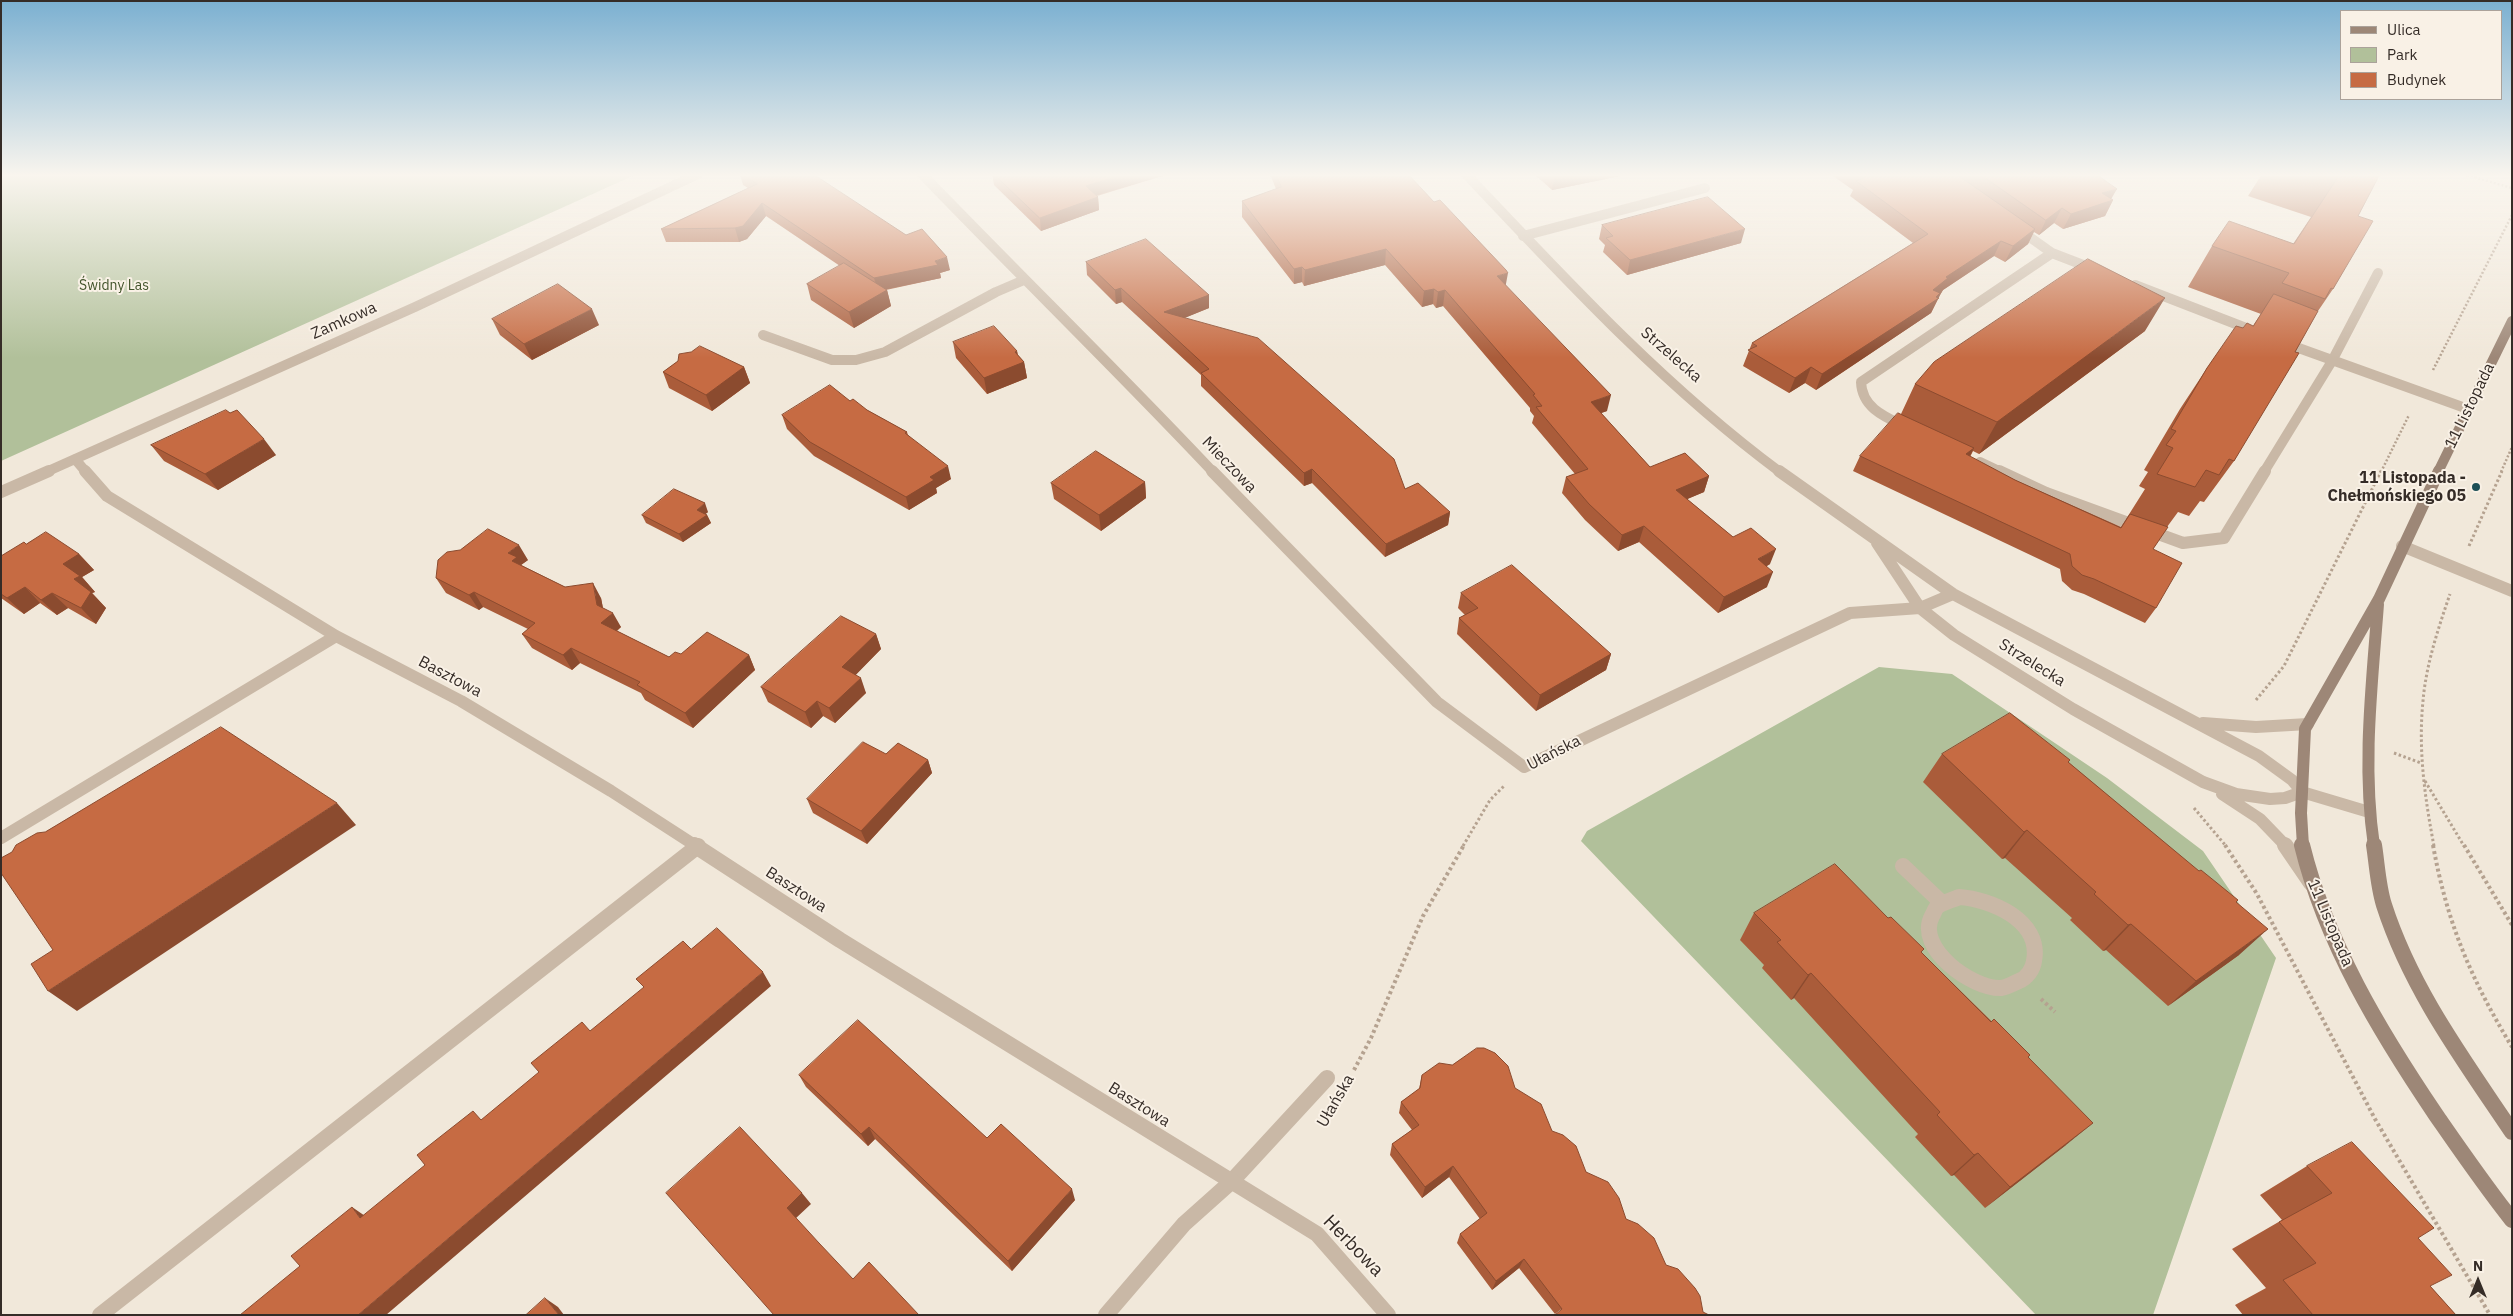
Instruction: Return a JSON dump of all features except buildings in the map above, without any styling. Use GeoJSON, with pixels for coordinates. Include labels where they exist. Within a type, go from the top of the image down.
{"type":"FeatureCollection","features":[{"type":"Feature","properties":{"kind":"street","name":"Zamkowa"},"geometry":{"type":"LineString","coordinates":[[1,492],[424,303],[568,235]]}},
{"type":"Feature","properties":{"kind":"street","name":"Mieczowa"},"geometry":{"type":"LineString","coordinates":[[981,235],[1116,369],[1225,485],[1437,702],[1524,767]]}},
{"type":"Feature","properties":{"kind":"street"},"geometry":{"type":"LineString","coordinates":[[2027,235],[2052,253],[2108,275]]}},
{"type":"Feature","properties":{"kind":"street","name":"Strzelecka"},"geometry":{"type":"LineString","coordinates":[[1523,236],[1632,346],[1756,454],[1953,594],[2258,756],[2292,780],[2302,792],[2369,812]]}},
{"type":"Feature","properties":{"kind":"street"},"geometry":{"type":"LineString","coordinates":[[1915,432],[1866,405],[1860,391],[1861,382],[2052,253]]}},
{"type":"Feature","properties":{"kind":"street"},"geometry":{"type":"LineString","coordinates":[[1968,456],[2046,493],[2183,543],[2224,538],[2332,361],[2378,273]]}},
{"type":"Feature","properties":{"kind":"street"},"geometry":{"type":"LineString","coordinates":[[764,335],[832,360],[856,360],[885,352],[996,292],[1024,280]]}},
{"type":"Feature","properties":{"kind":"street"},"geometry":{"type":"LineString","coordinates":[[2126,282],[2332,361],[2468,409]]}},
{"type":"Feature","properties":{"kind":"street","name":"11 Listopada"},"geometry":{"type":"LineString","coordinates":[[2512,321],[2402,546],[2379,599],[2305,729],[2302,792],[2302,844],[2312,885],[2365,1003],[2398,1059],[2486,1188],[2512,1220]]}},
{"type":"Feature","properties":{"kind":"street","name":"Basztowa"},"geometry":{"type":"LineString","coordinates":[[75,460],[107,496],[336,636],[461,701],[612,791],[840,940],[1231,1182]]}},
{"type":"Feature","properties":{"kind":"street","name":"Strzelecka"},"geometry":{"type":"LineString","coordinates":[[1874,538],[1920,608],[1954,634],[2073,709],[2203,782],[2260,819],[2284,844],[2312,885]]}},
{"type":"Feature","properties":{"kind":"street"},"geometry":{"type":"LineString","coordinates":[[2402,546],[2512,591]]}},
{"type":"Feature","properties":{"kind":"street","name":"Ułańska"},"geometry":{"type":"LineString","coordinates":[[1524,767],[1850,613],[1920,608],[1953,594]]}},
{"type":"Feature","properties":{"kind":"street","name":"11 Listopada"},"geometry":{"type":"LineString","coordinates":[[2379,599],[2367,744],[2369,812],[2383,903],[2402,954],[2433,1014],[2512,1132]]}},
{"type":"Feature","properties":{"kind":"street"},"geometry":{"type":"LineString","coordinates":[[1,838],[336,636]]}},
{"type":"Feature","properties":{"kind":"street","name":"Strzelecka"},"geometry":{"type":"LineString","coordinates":[[2190,721],[2231,728],[2265,728],[2308,724]]}},
{"type":"Feature","properties":{"kind":"street","name":"Strzelecka"},"geometry":{"type":"LineString","coordinates":[[2203,782],[2253,798],[2285,798],[2302,792]]}},
{"type":"Feature","properties":{"kind":"street"},"geometry":{"type":"LineString","coordinates":[[100,1315],[698,846]]}},
{"type":"Feature","properties":{"kind":"street"},"geometry":{"type":"LineString","coordinates":[[1903,866],[1942,903]]}},
{"type":"Feature","properties":{"kind":"street"},"geometry":{"type":"LineString","coordinates":[[1960,897],[1981,899],[2003,908],[2013,916],[2028,934],[2035,953],[2034,962],[2026,977],[2019,983],[1999,987],[1975,983],[1954,970],[1937,953],[1929,934],[1931,916],[1942,903],[1960,897]]}},
{"type":"Feature","properties":{"kind":"street","name":"Ułańska"},"geometry":{"type":"LineString","coordinates":[[1106,1315],[1184,1224],[1231,1182],[1327,1078]]}},
{"type":"Feature","properties":{"kind":"street","name":"Herbowa"},"geometry":{"type":"LineString","coordinates":[[1231,1182],[1317,1234],[1388,1315]]}},
{"type":"Feature","properties":{"kind":"path"},"geometry":{"type":"LineString","coordinates":[[2511,449],[2458,569],[2435,639],[2425,686],[2422,763],[2434,860],[2456,936],[2494,1018],[2512,1047]]}},
{"type":"Feature","properties":{"kind":"path"},"geometry":{"type":"LineString","coordinates":[[2367,744],[2422,763]]}},
{"type":"Feature","properties":{"kind":"path","name":"Ułańska"},"geometry":{"type":"LineString","coordinates":[[1352,1072],[1371,1038],[1423,916],[1490,800],[1524,767]]}},
{"type":"Feature","properties":{"kind":"path"},"geometry":{"type":"LineString","coordinates":[[2423,778],[2512,925]]}},
{"type":"Feature","properties":{"kind":"green space","name":"Świdny Las"},"geometry":{"type":"Polygon","coordinates":[[[1,235],[501,235],[1,461],[1,235]]]}},
{"type":"Feature","properties":{"kind":"green space"},"geometry":{"type":"Polygon","coordinates":[[[1879,667],[1952,674],[2107,778],[2203,851],[2276,958],[2153,1315],[2036,1315],[1581,841],[1587,831],[1879,667]]]}},
{"type":"Feature","properties":{"kind":"place","name":"11 Listopada - Chełmońskiego 05"},"geometry":{"type":"Point","coordinates":[2476,487]}}]}
